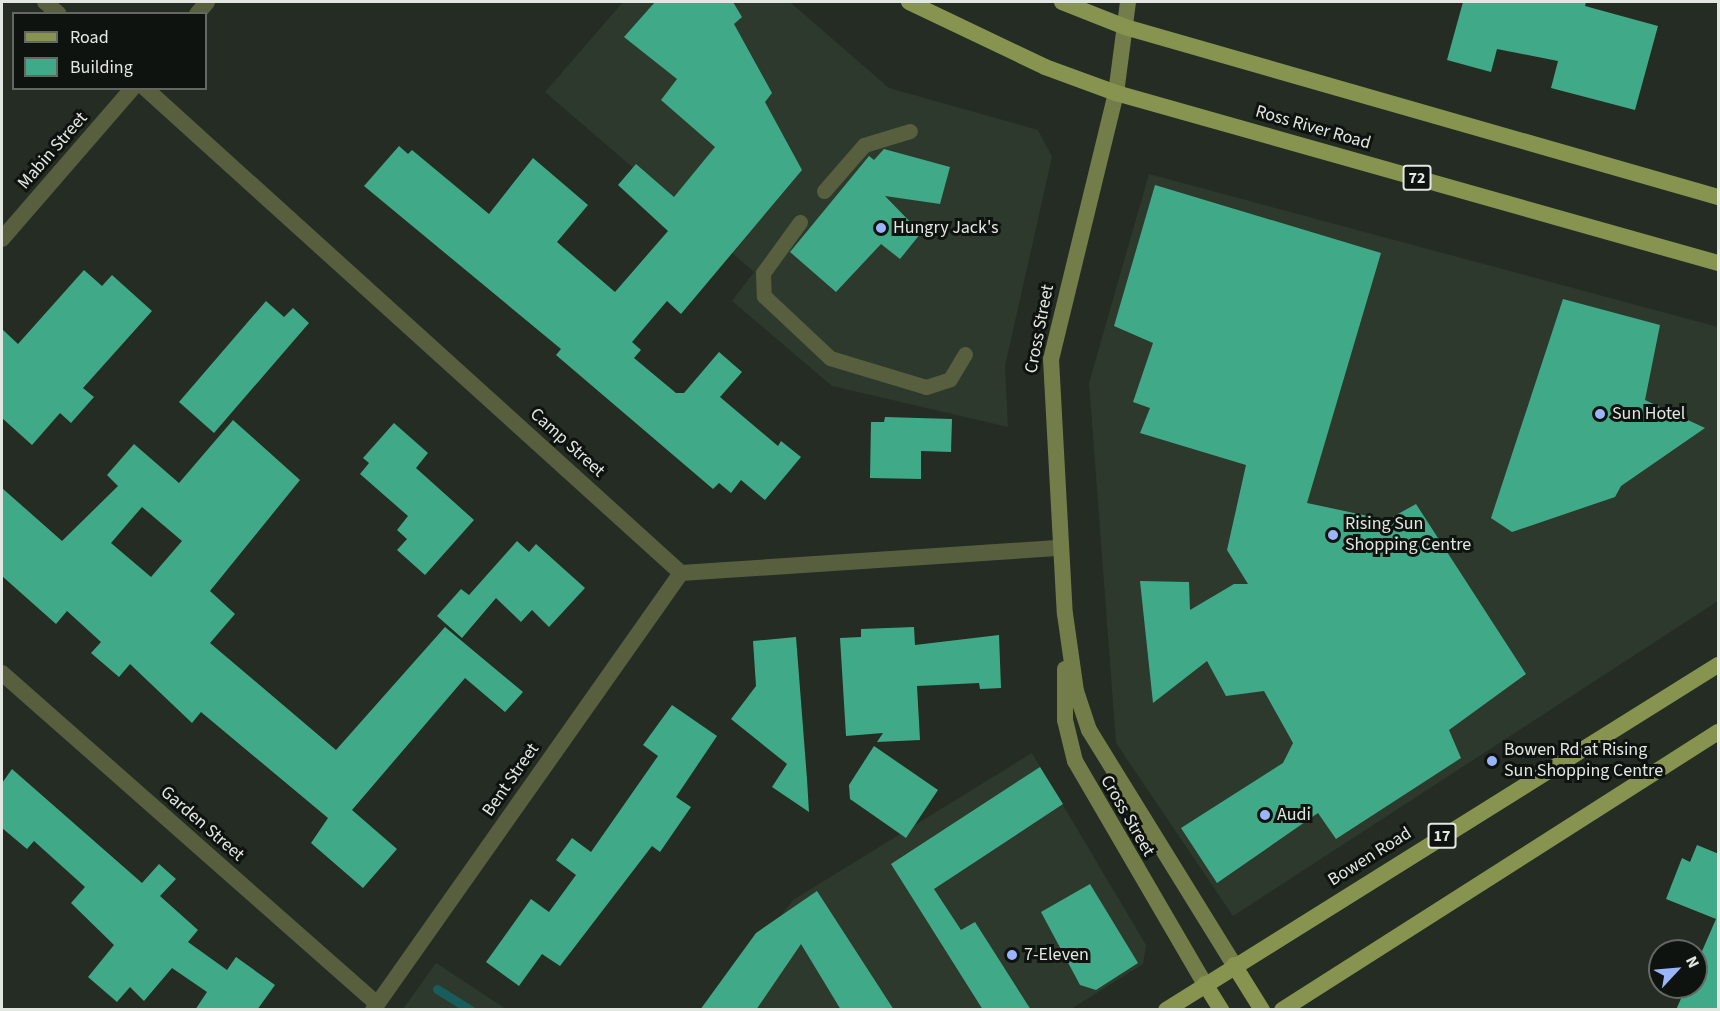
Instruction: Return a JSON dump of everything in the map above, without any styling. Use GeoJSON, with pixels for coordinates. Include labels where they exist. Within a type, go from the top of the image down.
{"type":"FeatureCollection","features":[{"type":"Feature","properties":{"kind":"main road","name":"Ross River Road"},"geometry":{"type":"LineString","coordinates":[[909,2],[1045,67],[1116,93],[1719,263]]}},
{"type":"Feature","properties":{"kind":"main road"},"geometry":{"type":"LineString","coordinates":[[1062,2],[1125,27],[1719,197]]}},
{"type":"Feature","properties":{"kind":"main road","name":"Cross Street"},"geometry":{"type":"LineString","coordinates":[[1128,2],[1116,93],[1051,358],[1065,615],[1076,691],[1089,730],[1234,965]]}},
{"type":"Feature","properties":{"kind":"main road","name":"Cross Street"},"geometry":{"type":"LineString","coordinates":[[1065,615],[1065,710],[1070,749],[1125,854],[1205,984]]}},
{"type":"Feature","properties":{"kind":"main road","name":"Bowen Road"},"geometry":{"type":"LineString","coordinates":[[1166,1010],[1234,965],[1719,665]]}},
{"type":"Feature","properties":{"kind":"main road"},"geometry":{"type":"LineString","coordinates":[[1282,1010],[1719,732]]}},
{"type":"Feature","properties":{"kind":"main road"},"geometry":{"type":"LineString","coordinates":[[1234,965],[1262,1010]]}},
{"type":"Feature","properties":{"kind":"main road"},"geometry":{"type":"LineString","coordinates":[[1205,984],[1221,1010]]}},
{"type":"Feature","properties":{"kind":"street"},"geometry":{"type":"LineString","coordinates":[[45,2],[57,12]]}},
{"type":"Feature","properties":{"kind":"street","name":"Mabin Street"},"geometry":{"type":"LineString","coordinates":[[2,239],[131,90]]}},
{"type":"Feature","properties":{"kind":"street","name":"Camp Street"},"geometry":{"type":"LineString","coordinates":[[147,90],[681,573]]}},
{"type":"Feature","properties":{"kind":"street"},"geometry":{"type":"LineString","coordinates":[[681,573],[1060,548]]}},
{"type":"Feature","properties":{"kind":"street","name":"Bent Street"},"geometry":{"type":"LineString","coordinates":[[375,1007],[681,573]]}},
{"type":"Feature","properties":{"kind":"street","name":"Garden Street"},"geometry":{"type":"LineString","coordinates":[[2,673],[375,1007]]}},
{"type":"Feature","properties":{"kind":"lane"},"geometry":{"type":"LineString","coordinates":[[824,191],[864,145],[910,132]]}},
{"type":"Feature","properties":{"kind":"lane"},"geometry":{"type":"LineString","coordinates":[[800,222],[763,273],[764,296],[830,358],[926,387],[950,379],[965,354]]}},
{"type":"Feature","properties":{"kind":"shaded area"},"geometry":{"type":"Polygon","coordinates":[[[623,2],[790,2],[889,88],[1038,130],[1052,157],[1005,366],[1008,427],[832,386],[732,301],[754,272],[545,92],[623,2]]]}},
{"type":"Feature","properties":{"kind":"shaded area","name":"Rising Sun Shopping Centre"},"geometry":{"type":"Polygon","coordinates":[[[1149,174],[1718,327],[1718,601],[1233,916],[1116,743],[1089,383],[1149,174]]]}},
{"type":"Feature","properties":{"kind":"shaded area"},"geometry":{"type":"Polygon","coordinates":[[[1032,753],[1146,945],[1143,964],[1071,1009],[709,1010],[793,900],[1032,753]]]}},
{"type":"Feature","properties":{"kind":"shaded area"},"geometry":{"type":"Polygon","coordinates":[[[436,963],[506,1009],[403,1009],[436,963]]]}},
{"type":"Feature","properties":{"kind":"building"},"geometry":{"type":"Polygon","coordinates":[[[655,2],[733,2],[742,17],[734,24],[772,93],[765,102],[802,170],[681,314],[667,301],[632,342],[641,350],[634,358],[676,393],[684,393],[719,352],[742,372],[720,397],[778,446],[781,441],[801,457],[765,500],[741,480],[731,493],[719,483],[713,489],[556,355],[561,349],[364,186],[399,146],[408,154],[412,150],[489,214],[533,158],[588,205],[557,242],[615,292],[668,231],[618,185],[636,164],[674,197],[715,147],[661,100],[677,79],[624,37],[655,2]]]}},
{"type":"Feature","properties":{"kind":"building"},"geometry":{"type":"Polygon","coordinates":[[[1463,2],[1586,2],[1585,6],[1658,26],[1635,110],[1551,88],[1558,61],[1497,49],[1491,72],[1447,60],[1463,2]]]}},
{"type":"Feature","properties":{"kind":"building"},"geometry":{"type":"Polygon","coordinates":[[[884,149],[950,167],[940,204],[885,196],[921,233],[900,259],[881,244],[836,292],[790,252],[869,156],[874,160],[884,149]]]}},
{"type":"Feature","properties":{"kind":"building","name":"Rising Sun Shopping Centre"},"geometry":{"type":"Polygon","coordinates":[[[1155,185],[1381,253],[1307,503],[1387,520],[1416,504],[1526,674],[1449,730],[1461,758],[1336,839],[1318,813],[1217,883],[1181,828],[1283,763],[1293,743],[1264,691],[1226,696],[1207,661],[1153,703],[1140,581],[1189,582],[1190,610],[1234,584],[1248,584],[1227,550],[1246,465],[1140,433],[1150,408],[1133,402],[1153,343],[1114,326],[1155,185]]]}},
{"type":"Feature","properties":{"kind":"building"},"geometry":{"type":"Polygon","coordinates":[[[84,270],[102,286],[112,275],[152,311],[83,388],[94,397],[71,423],[60,413],[32,445],[2,418],[2,329],[18,344],[84,270]]]}},
{"type":"Feature","properties":{"kind":"building","name":"Sun Hotel"},"geometry":{"type":"Polygon","coordinates":[[[1563,299],[1660,325],[1645,400],[1705,428],[1621,486],[1615,497],[1512,532],[1491,518],[1563,299]]]}},
{"type":"Feature","properties":{"kind":"building"},"geometry":{"type":"Polygon","coordinates":[[[266,301],[284,317],[293,308],[309,323],[214,433],[179,402],[266,301]]]}},
{"type":"Feature","properties":{"kind":"building"},"geometry":{"type":"Polygon","coordinates":[[[885,417],[952,419],[951,452],[921,451],[921,479],[870,478],[871,422],[884,422],[885,417]]]}},
{"type":"Feature","properties":{"kind":"building"},"geometry":{"type":"Polygon","coordinates":[[[233,420],[300,480],[210,591],[235,614],[210,643],[336,750],[445,627],[523,692],[505,712],[465,678],[352,810],[397,849],[363,888],[311,843],[328,818],[201,712],[192,723],[130,664],[119,677],[91,653],[101,642],[67,611],[56,624],[2,576],[2,488],[62,541],[118,486],[107,475],[134,444],[179,483],[233,420]],[[142,507],[111,543],[151,577],[182,541],[142,507]]]}},
{"type":"Feature","properties":{"kind":"building"},"geometry":{"type":"Polygon","coordinates":[[[394,423],[428,453],[416,468],[474,520],[425,575],[397,550],[407,539],[397,530],[408,516],[360,474],[369,463],[363,458],[394,423]]]}},
{"type":"Feature","properties":{"kind":"building"},"geometry":{"type":"Polygon","coordinates":[[[517,541],[529,552],[536,544],[585,588],[549,627],[532,610],[521,622],[496,598],[462,638],[437,616],[461,589],[469,595],[517,541]]]}},
{"type":"Feature","properties":{"kind":"building"},"geometry":{"type":"Polygon","coordinates":[[[914,627],[915,645],[999,635],[1001,688],[980,689],[979,683],[917,686],[920,740],[877,742],[883,733],[846,736],[840,638],[861,637],[861,629],[914,627]]]}},
{"type":"Feature","properties":{"kind":"building"},"geometry":{"type":"Polygon","coordinates":[[[796,637],[809,812],[772,787],[787,764],[731,719],[756,686],[753,641],[796,637]]]}},
{"type":"Feature","properties":{"kind":"building"},"geometry":{"type":"Polygon","coordinates":[[[672,705],[717,736],[676,797],[691,807],[660,852],[652,846],[560,966],[542,954],[519,986],[486,962],[531,899],[549,912],[576,875],[556,860],[572,838],[591,852],[658,756],[643,745],[672,705]]]}},
{"type":"Feature","properties":{"kind":"building"},"geometry":{"type":"Polygon","coordinates":[[[874,746],[938,790],[906,838],[850,799],[849,785],[874,746]]]}},
{"type":"Feature","properties":{"kind":"building"},"geometry":{"type":"Polygon","coordinates":[[[1040,767],[1063,804],[934,889],[961,930],[975,922],[1031,1010],[983,1010],[891,864],[1040,767]]]}},
{"type":"Feature","properties":{"kind":"building"},"geometry":{"type":"Polygon","coordinates":[[[12,769],[142,883],[159,864],[176,879],[160,896],[198,930],[188,942],[227,970],[236,957],[275,985],[257,1010],[195,1010],[207,992],[172,968],[144,1001],[130,987],[117,1002],[88,977],[114,945],[71,903],[85,887],[34,841],[27,849],[2,828],[2,783],[12,769]]]}},
{"type":"Feature","properties":{"kind":"building"},"geometry":{"type":"Polygon","coordinates":[[[1697,845],[1719,854],[1719,1010],[1676,1010],[1681,999],[1708,999],[1707,939],[1716,919],[1666,899],[1682,858],[1690,862],[1697,845]]]}},
{"type":"Feature","properties":{"kind":"building"},"geometry":{"type":"Polygon","coordinates":[[[1090,884],[1138,963],[1096,990],[1080,985],[1041,912],[1090,884]]]}},
{"type":"Feature","properties":{"kind":"building"},"geometry":{"type":"Polygon","coordinates":[[[817,891],[894,1010],[841,1010],[801,944],[756,1010],[700,1010],[756,933],[817,891]]]}},
{"type":"Feature","properties":{"kind":"waterway"},"geometry":{"type":"LineString","coordinates":[[437,989],[471,1010]]}},
{"type":"Feature","properties":{"kind":"place","name":"Hungry Jack's"},"geometry":{"type":"Point","coordinates":[881,228]}},
{"type":"Feature","properties":{"kind":"place","name":"Sun Hotel"},"geometry":{"type":"Point","coordinates":[1600,414]}},
{"type":"Feature","properties":{"kind":"place","name":"Rising Sun Shopping Centre"},"geometry":{"type":"Point","coordinates":[1333,535]}},
{"type":"Feature","properties":{"kind":"place","name":"Bowen Rd at Rising Sun Shopping Centre"},"geometry":{"type":"Point","coordinates":[1492,761]}},
{"type":"Feature","properties":{"kind":"place","name":"Audi"},"geometry":{"type":"Point","coordinates":[1265,815]}},
{"type":"Feature","properties":{"kind":"place","name":"7-Eleven"},"geometry":{"type":"Point","coordinates":[1012,955]}}]}
